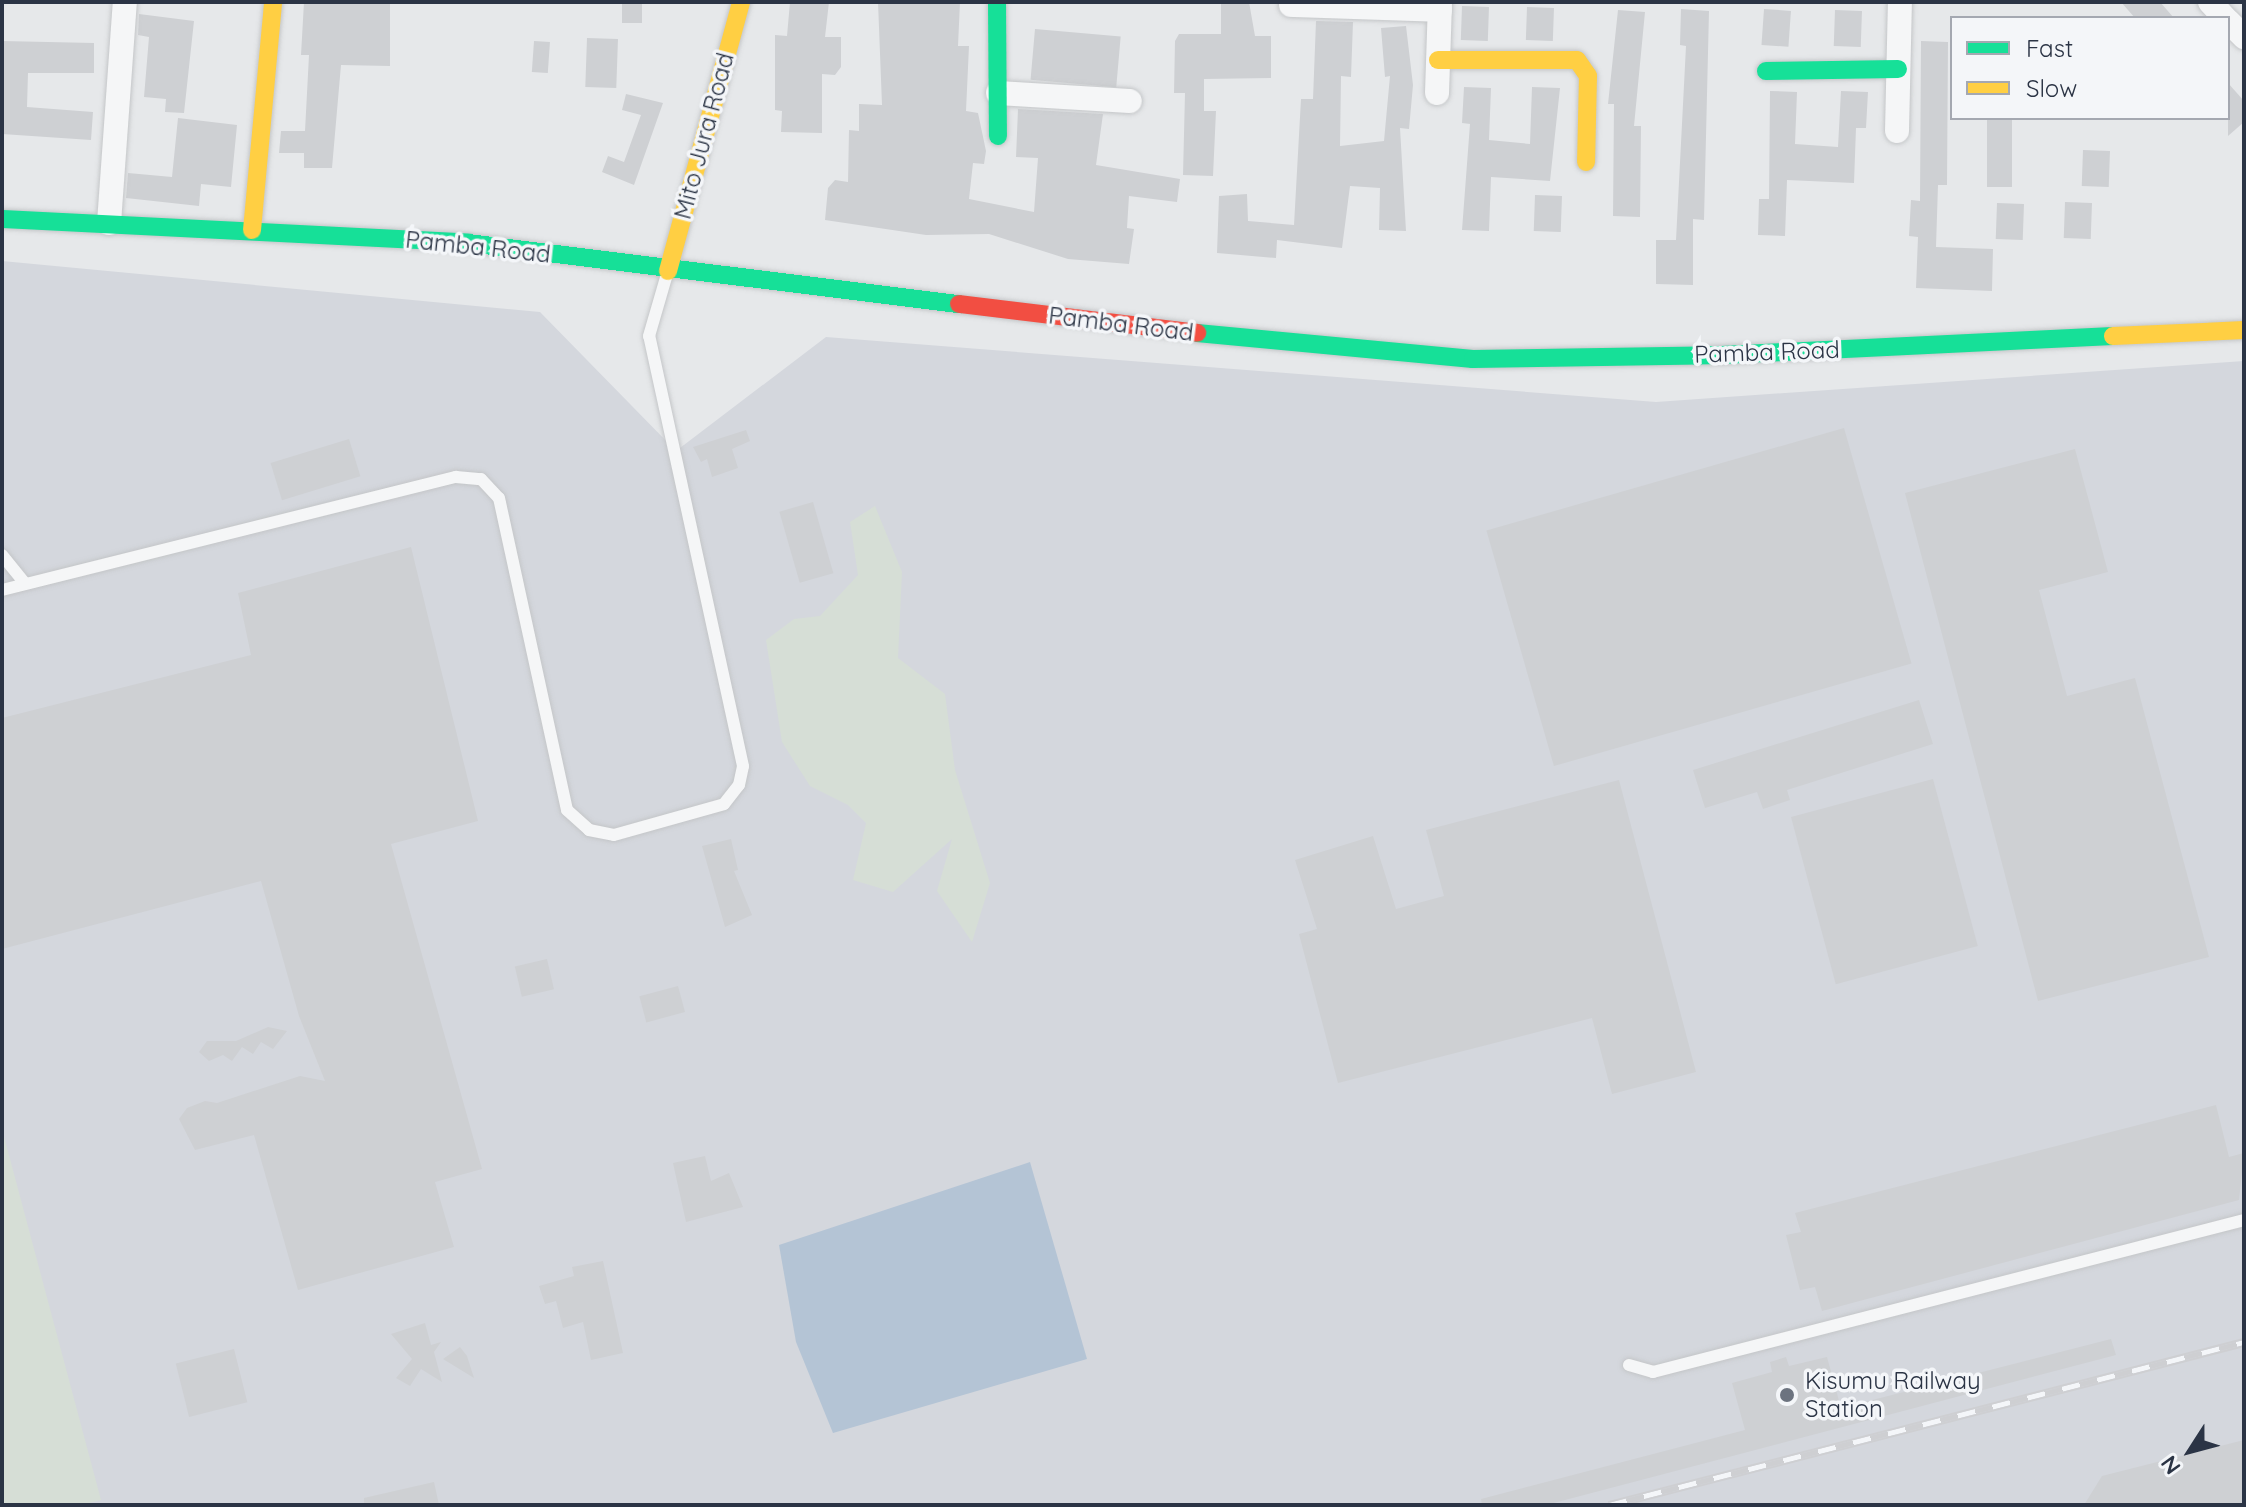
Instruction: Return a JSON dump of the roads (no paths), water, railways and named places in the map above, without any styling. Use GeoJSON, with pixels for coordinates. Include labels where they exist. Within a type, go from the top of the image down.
{"type":"FeatureCollection","features":[{"type":"Feature","properties":{"kind":"main road"},"geometry":{"type":"LineString","coordinates":[[252,230],[273,2]]}},
{"type":"Feature","properties":{"kind":"main road"},"geometry":{"type":"LineString","coordinates":[[997,2],[998,136]]}},
{"type":"Feature","properties":{"kind":"main road","name":"Mito Jura Road"},"geometry":{"type":"LineString","coordinates":[[668,271],[736,4]]}},
{"type":"Feature","properties":{"kind":"main road"},"geometry":{"type":"LineString","coordinates":[[1438,60],[1577,60],[1588,76],[1586,162]]}},
{"type":"Feature","properties":{"kind":"main road"},"geometry":{"type":"LineString","coordinates":[[1766,71],[1898,69]]}},
{"type":"Feature","properties":{"kind":"main road","name":"Pamba Road"},"geometry":{"type":"LineString","coordinates":[[2,219],[468,243],[668,271],[1326,349],[1473,359],[1722,355],[2244,330]]}},
{"type":"Feature","properties":{"kind":"street"},"geometry":{"type":"LineString","coordinates":[[109,223],[125,2]]}},
{"type":"Feature","properties":{"kind":"street"},"geometry":{"type":"LineString","coordinates":[[1897,131],[1900,2]]}},
{"type":"Feature","properties":{"kind":"street"},"geometry":{"type":"LineString","coordinates":[[1291,5],[1440,6],[1437,93]]}},
{"type":"Feature","properties":{"kind":"street"},"geometry":{"type":"LineString","coordinates":[[2230,22],[2244,37]]}},
{"type":"Feature","properties":{"kind":"street"},"geometry":{"type":"LineString","coordinates":[[998,93],[1130,101]]}},
{"type":"Feature","properties":{"kind":"lane"},"geometry":{"type":"LineString","coordinates":[[2,590],[456,477],[481,479],[499,498],[567,810],[589,830],[614,835],[724,804],[739,785],[743,766],[649,336],[668,271]]}},
{"type":"Feature","properties":{"kind":"lane"},"geometry":{"type":"LineString","coordinates":[[2,555],[25,583]]}},
{"type":"Feature","properties":{"kind":"lane"},"geometry":{"type":"LineString","coordinates":[[1629,1365],[1653,1372],[2244,1220]]}},
{"type":"Feature","properties":{"kind":"water"},"geometry":{"type":"Polygon","coordinates":[[[1030,1162],[1087,1359],[833,1433],[796,1342],[779,1245],[1030,1162]]]}},
{"type":"Feature","properties":{"kind":"railway"},"geometry":{"type":"LineString","coordinates":[[1609,1505],[2244,1342]]}},
{"type":"Feature","properties":{"kind":"place","name":"Kisumu Railway Station"},"geometry":{"type":"Point","coordinates":[1787,1395]}}]}
